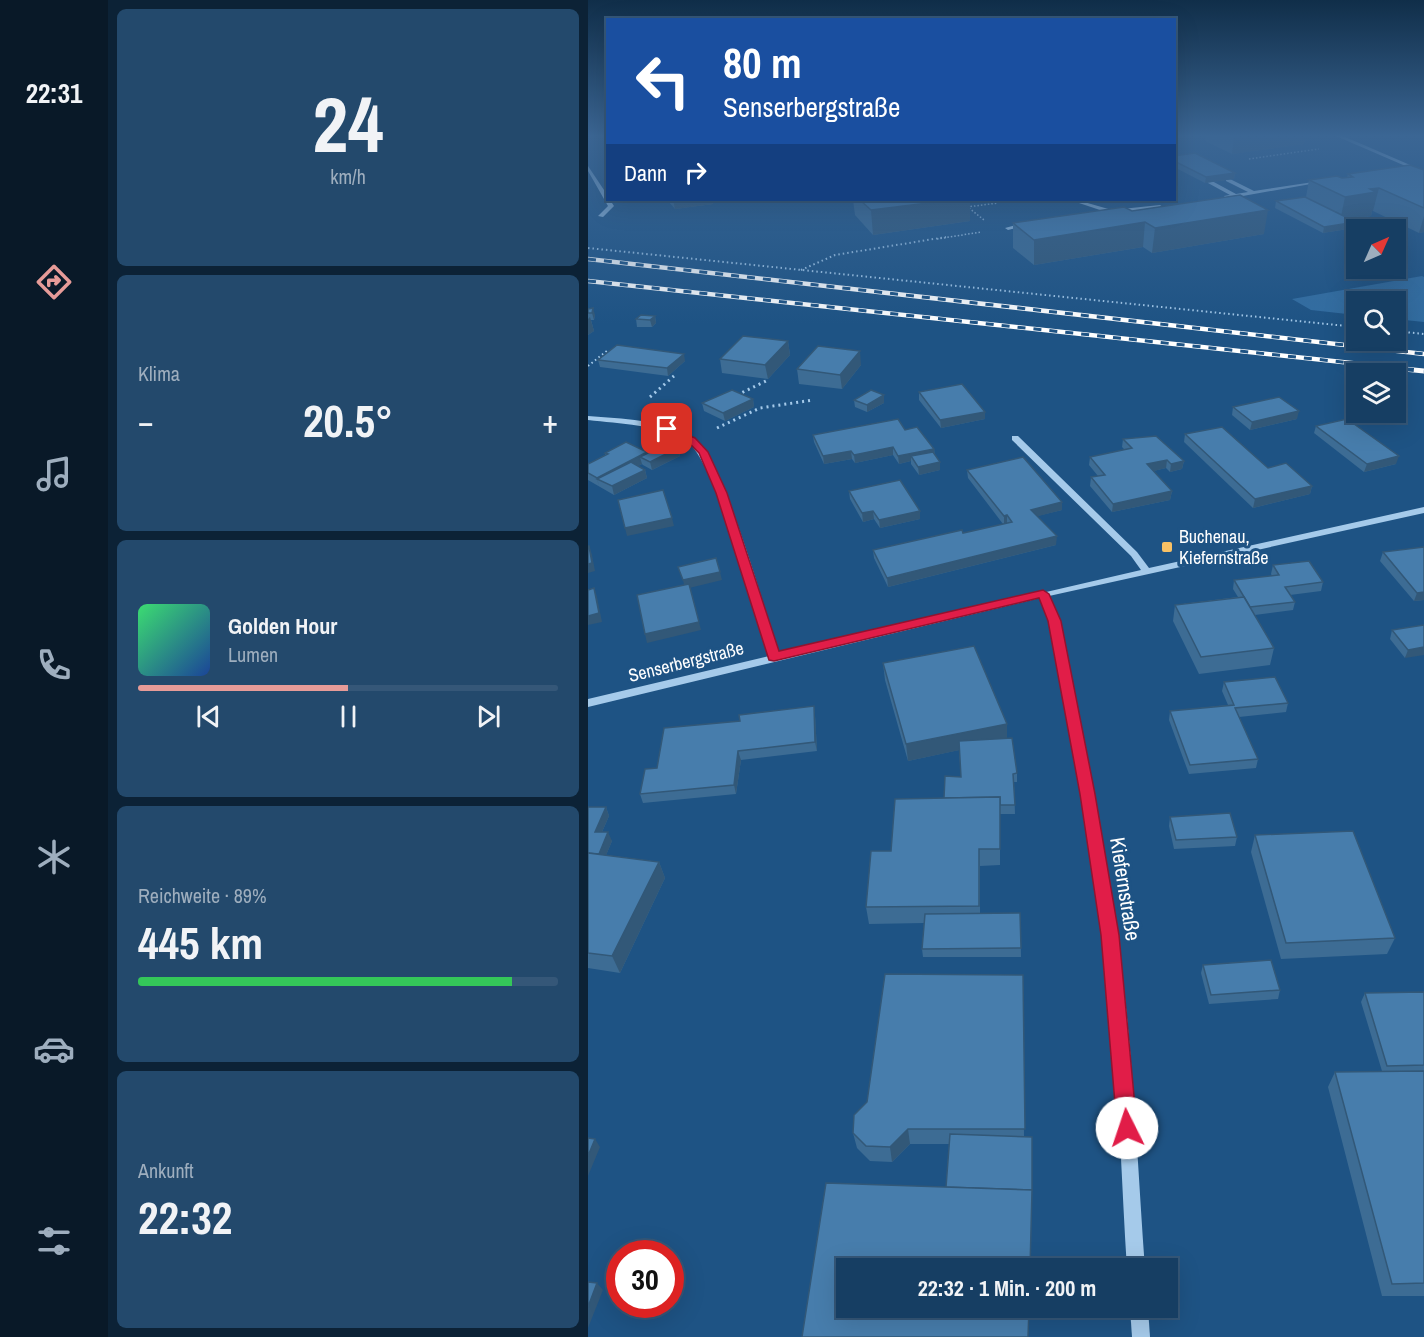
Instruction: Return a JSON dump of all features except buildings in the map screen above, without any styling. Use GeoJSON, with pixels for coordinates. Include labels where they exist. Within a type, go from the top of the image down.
{"type":"FeatureCollection","features":[{"type":"Feature","properties":{"kind":"street"},"geometry":{"type":"LineString","coordinates":[[601,216],[610,206],[607,201]]}},
{"type":"Feature","properties":{"kind":"street"},"geometry":{"type":"LineString","coordinates":[[1075,201],[1095,210],[1129,212],[1170,206]]}},
{"type":"Feature","properties":{"kind":"street"},"geometry":{"type":"LineString","coordinates":[[1008,228],[1030,224]]}},
{"type":"Feature","properties":{"kind":"street"},"geometry":{"type":"LineString","coordinates":[[588,418],[667,429],[692,440],[703,452],[721,493],[774,657]]}},
{"type":"Feature","properties":{"kind":"street"},"geometry":{"type":"LineString","coordinates":[[1015,438],[1134,554],[1147,571]]}},
{"type":"Feature","properties":{"kind":"street","name":"Senserbergstraße"},"geometry":{"type":"LineString","coordinates":[[588,703],[1043,594],[1424,510]]}},
{"type":"Feature","properties":{"kind":"street","name":"Kiefernstraße"},"geometry":{"type":"LineString","coordinates":[[1043,594],[1054,621],[1087,794],[1110,935],[1121,1047],[1135,1258]]}},
{"type":"Feature","properties":{"kind":"street"},"geometry":{"type":"LineString","coordinates":[[1140,1318],[1141,1337]]}},
{"type":"Feature","properties":{"kind":"path"},"geometry":{"type":"LineString","coordinates":[[966,201],[973,206]]}},
{"type":"Feature","properties":{"kind":"path"},"geometry":{"type":"LineString","coordinates":[[960,208],[1003,202]]}},
{"type":"Feature","properties":{"kind":"path"},"geometry":{"type":"LineString","coordinates":[[801,270],[835,255],[1008,228]]}},
{"type":"Feature","properties":{"kind":"path"},"geometry":{"type":"LineString","coordinates":[[588,248],[1346,326]]}},
{"type":"Feature","properties":{"kind":"path"},"geometry":{"type":"LineString","coordinates":[[1406,332],[1424,334]]}},
{"type":"Feature","properties":{"kind":"path"},"geometry":{"type":"LineString","coordinates":[[588,366],[608,350]]}},
{"type":"Feature","properties":{"kind":"path"},"geometry":{"type":"LineString","coordinates":[[649,398],[674,376]]}},
{"type":"Feature","properties":{"kind":"path"},"geometry":{"type":"LineString","coordinates":[[734,396],[766,381]]}},
{"type":"Feature","properties":{"kind":"path"},"geometry":{"type":"LineString","coordinates":[[712,430],[760,408],[813,400]]}},
{"type":"Feature","properties":{"kind":"shaded area"},"geometry":{"type":"Polygon","coordinates":[[[1424,277],[1424,322],[1406,320],[1406,291],[1346,291],[1346,314],[1311,310],[1292,299],[1406,279],[1424,277]]]}},
{"type":"Feature","properties":{"kind":"railway"},"geometry":{"type":"LineString","coordinates":[[588,259],[1424,354]]}},
{"type":"Feature","properties":{"kind":"railway"},"geometry":{"type":"LineString","coordinates":[[588,281],[1351,363]]}},
{"type":"Feature","properties":{"kind":"railway"},"geometry":{"type":"LineString","coordinates":[[1406,369],[1424,371]]}},
{"type":"Feature","properties":{"kind":"place","name":"Buchenau, Kiefernstraße"},"geometry":{"type":"Point","coordinates":[1167,547]}},
{"type":"Feature","properties":{"kind":"route"},"geometry":{"type":"LineString","coordinates":[[667,429],[692,440],[703,452],[721,493],[774,657],[1043,594],[1054,621],[1087,794],[1110,935],[1127,1128]]}}]}
